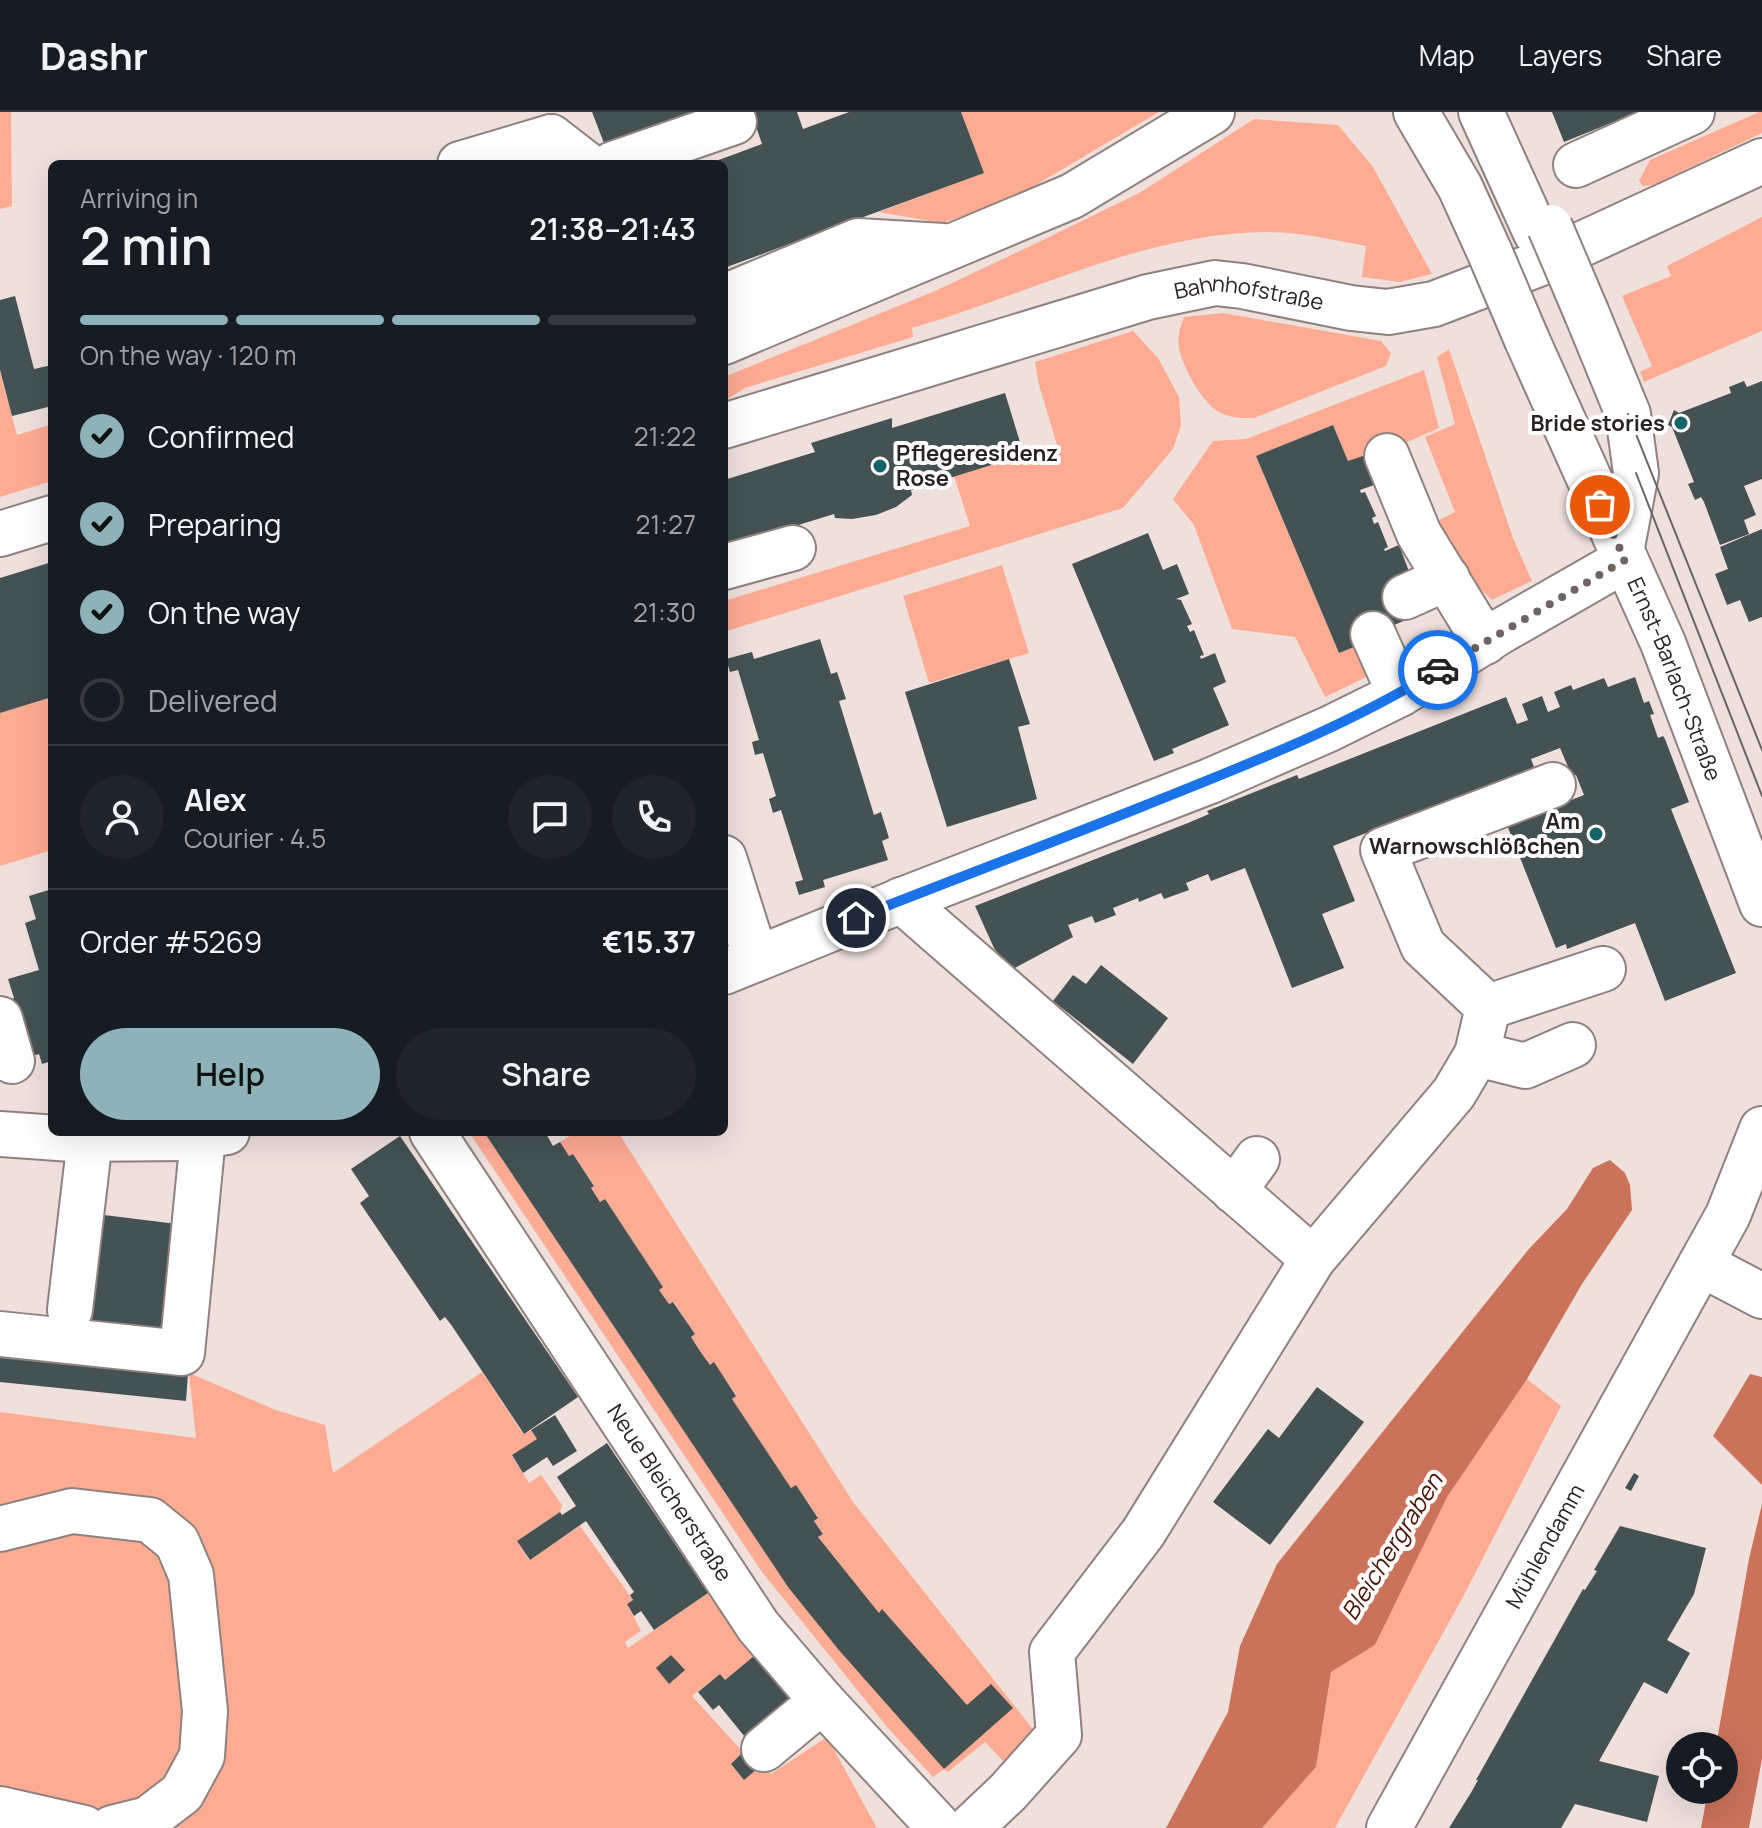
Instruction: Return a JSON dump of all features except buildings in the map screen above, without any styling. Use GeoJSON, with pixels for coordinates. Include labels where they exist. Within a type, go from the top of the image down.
{"type":"FeatureCollection","features":[{"type":"Feature","properties":{"kind":"street"},"geometry":{"type":"LineString","coordinates":[[728,340],[1072,196],[1212,112]]}},
{"type":"Feature","properties":{"kind":"street","name":"Ernst-Barlach-Straße"},"geometry":{"type":"LineString","coordinates":[[1416,112],[1460,187],[1663,643],[1762,904]]}},
{"type":"Feature","properties":{"kind":"street"},"geometry":{"type":"LineString","coordinates":[[1481,112],[1543,230]]}},
{"type":"Feature","properties":{"kind":"street"},"geometry":{"type":"LineString","coordinates":[[728,885],[740,966],[901,900],[1210,781],[1329,729],[1400,694],[1623,556],[1636,473],[1628,414],[1580,317],[1498,112]]}},
{"type":"Feature","properties":{"kind":"street"},"geometry":{"type":"LineString","coordinates":[[1576,165],[1692,112]]}},
{"type":"Feature","properties":{"kind":"street"},"geometry":{"type":"LineString","coordinates":[[625,160],[734,122]]}},
{"type":"Feature","properties":{"kind":"street"},"geometry":{"type":"LineString","coordinates":[[469,160],[546,124],[582,160]]}},
{"type":"Feature","properties":{"kind":"street","name":"Bahnhofstraße"},"geometry":{"type":"LineString","coordinates":[[728,425],[1148,297],[1215,283],[1388,312],[1434,304],[1541,263],[1762,161]]}},
{"type":"Feature","properties":{"kind":"street"},"geometry":{"type":"LineString","coordinates":[[728,295],[858,241],[953,247]]}},
{"type":"Feature","properties":{"kind":"street"},"geometry":{"type":"LineString","coordinates":[[1387,456],[1419,534],[1485,642]]}},
{"type":"Feature","properties":{"kind":"street"},"geometry":{"type":"LineString","coordinates":[[0,534],[48,519]]}},
{"type":"Feature","properties":{"kind":"street"},"geometry":{"type":"LineString","coordinates":[[728,566],[793,548]]}},
{"type":"Feature","properties":{"kind":"street"},"geometry":{"type":"LineString","coordinates":[[1405,597],[1447,578]]}},
{"type":"Feature","properties":{"kind":"street"},"geometry":{"type":"LineString","coordinates":[[1373,634],[1400,694]]}},
{"type":"Feature","properties":{"kind":"street"},"geometry":{"type":"LineString","coordinates":[[1488,1007],[1423,946],[1383,850],[1553,785]]}},
{"type":"Feature","properties":{"kind":"street"},"geometry":{"type":"LineString","coordinates":[[901,900],[1245,1175],[1313,1259]]}},
{"type":"Feature","properties":{"kind":"street"},"geometry":{"type":"LineString","coordinates":[[1488,1007],[1603,969]]}},
{"type":"Feature","properties":{"kind":"street"},"geometry":{"type":"LineString","coordinates":[[970,1828],[1059,1735],[1052,1652],[1143,1533],[1313,1259],[1454,1093],[1477,1054],[1488,1007]]}},
{"type":"Feature","properties":{"kind":"street"},"geometry":{"type":"LineString","coordinates":[[0,1019],[12,1061]]}},
{"type":"Feature","properties":{"kind":"street"},"geometry":{"type":"LineString","coordinates":[[1477,1054],[1525,1066],[1573,1045]]}},
{"type":"Feature","properties":{"kind":"street"},"geometry":{"type":"LineString","coordinates":[[1762,1129],[1728,1215],[1701,1264],[1762,1296]]}},
{"type":"Feature","properties":{"kind":"street"},"geometry":{"type":"LineString","coordinates":[[0,1134],[90,1139],[165,1136]]}},
{"type":"Feature","properties":{"kind":"street"},"geometry":{"type":"LineString","coordinates":[[0,1334],[182,1353],[215,1136]]}},
{"type":"Feature","properties":{"kind":"street","name":"Neue Bleicherstraße"},"geometry":{"type":"LineString","coordinates":[[435,1136],[758,1626],[822,1701],[940,1828]]}},
{"type":"Feature","properties":{"kind":"street"},"geometry":{"type":"LineString","coordinates":[[70,1310],[90,1139]]}},
{"type":"Feature","properties":{"kind":"street","name":"Mühlendamm"},"geometry":{"type":"LineString","coordinates":[[1389,1828],[1591,1457],[1701,1264]]}},
{"type":"Feature","properties":{"kind":"street"},"geometry":{"type":"LineString","coordinates":[[0,1529],[72,1511],[150,1520],[177,1542],[191,1575],[205,1711],[202,1756],[182,1793],[148,1819],[112,1828]]}},
{"type":"Feature","properties":{"kind":"street"},"geometry":{"type":"LineString","coordinates":[[764,1749],[822,1701]]}},
{"type":"Feature","properties":{"kind":"street"},"geometry":{"type":"LineString","coordinates":[[0,1809],[84,1828]]}},
{"type":"Feature","properties":{"kind":"shaded area"},"geometry":{"type":"Polygon","coordinates":[[[0,112],[11,112],[12,206],[0,209],[0,112]]]}},
{"type":"Feature","properties":{"kind":"shaded area"},"geometry":{"type":"Polygon","coordinates":[[[961,112],[1159,112],[1009,201],[942,223],[879,212],[983,173],[961,112]]]}},
{"type":"Feature","properties":{"kind":"shaded area"},"geometry":{"type":"Polygon","coordinates":[[[1762,112],[1762,133],[1653,185],[1643,186],[1639,181],[1650,160],[1762,112]]]}},
{"type":"Feature","properties":{"kind":"shaded area"},"geometry":{"type":"Polygon","coordinates":[[[1254,119],[1338,125],[1373,167],[1432,274],[1400,282],[1362,277],[1366,246],[1303,234],[1264,232],[1218,235],[1173,243],[1085,268],[912,328],[913,337],[745,388],[728,399],[728,375],[935,291],[1141,192],[1254,119]]]}},
{"type":"Feature","properties":{"kind":"shaded area"},"geometry":{"type":"Polygon","coordinates":[[[1762,217],[1762,331],[1644,382],[1640,372],[1652,366],[1622,296],[1671,276],[1667,266],[1762,217]]]}},
{"type":"Feature","properties":{"kind":"shaded area"},"geometry":{"type":"Polygon","coordinates":[[[1223,313],[1381,341],[1391,353],[1386,366],[1254,418],[1230,416],[1217,411],[1199,391],[1188,373],[1178,343],[1184,317],[1223,313]]]}},
{"type":"Feature","properties":{"kind":"shaded area"},"geometry":{"type":"Polygon","coordinates":[[[1133,331],[1158,358],[1179,397],[1181,425],[1173,449],[1123,508],[728,631],[728,600],[970,526],[954,476],[1057,445],[1035,362],[1133,331]]]}},
{"type":"Feature","properties":{"kind":"shaded area"},"geometry":{"type":"Polygon","coordinates":[[[1449,349],[1513,538],[1532,581],[1492,600],[1460,571],[1439,520],[1455,512],[1425,437],[1455,424],[1437,357],[1449,349]]]}},
{"type":"Feature","properties":{"kind":"shaded area"},"geometry":{"type":"Polygon","coordinates":[[[1424,370],[1439,428],[1365,461],[1348,461],[1333,425],[1256,456],[1339,653],[1358,645],[1379,671],[1325,697],[1295,637],[1232,629],[1194,525],[1173,499],[1213,441],[1246,439],[1424,370]]]}},
{"type":"Feature","properties":{"kind":"shaded area"},"geometry":{"type":"Polygon","coordinates":[[[0,372],[17,435],[48,425],[48,482],[0,497],[0,372]]]}},
{"type":"Feature","properties":{"kind":"shaded area"},"geometry":{"type":"Polygon","coordinates":[[[1002,565],[1029,653],[929,683],[903,596],[1002,565]]]}},
{"type":"Feature","properties":{"kind":"shaded area"},"geometry":{"type":"Polygon","coordinates":[[[48,698],[48,851],[0,866],[0,713],[48,698]]]}},
{"type":"Feature","properties":{"kind":"shaded area"},"geometry":{"type":"Polygon","coordinates":[[[472,1136],[487,1136],[788,1587],[967,1705],[883,1610],[879,1613],[818,1537],[823,1533],[814,1521],[818,1517],[796,1485],[791,1488],[732,1399],[736,1395],[691,1337],[695,1334],[674,1302],[669,1304],[659,1290],[663,1287],[605,1199],[600,1202],[591,1188],[594,1185],[573,1154],[569,1156],[560,1142],[570,1136],[621,1136],[853,1502],[1036,1733],[1007,1765],[985,1742],[948,1772],[944,1769],[933,1777],[888,1728],[762,1572],[472,1136]]]}},
{"type":"Feature","properties":{"kind":"shaded area"},"geometry":{"type":"Polygon","coordinates":[[[482,1372],[523,1434],[531,1430],[537,1439],[512,1456],[529,1483],[541,1475],[562,1505],[560,1512],[517,1541],[529,1560],[580,1526],[633,1600],[627,1604],[641,1631],[625,1642],[628,1648],[708,1593],[754,1656],[725,1680],[720,1674],[692,1696],[743,1752],[731,1764],[744,1780],[764,1762],[771,1774],[827,1737],[877,1828],[0,1828],[0,1412],[196,1438],[189,1373],[276,1410],[325,1425],[333,1473],[482,1372]]]}},
{"type":"Feature","properties":{"kind":"shaded area"},"geometry":{"type":"Polygon","coordinates":[[[1527,1379],[1561,1406],[1463,1597],[1335,1828],[1262,1828],[1316,1767],[1331,1672],[1375,1645],[1446,1497],[1527,1379]]]}},
{"type":"Feature","properties":{"kind":"water","name":"Bleichergraben"},"geometry":{"type":"Polygon","coordinates":[[[1610,1160],[1625,1173],[1630,1185],[1632,1210],[1582,1284],[1527,1379],[1447,1497],[1375,1645],[1331,1672],[1316,1767],[1262,1828],[1166,1828],[1228,1712],[1240,1646],[1277,1564],[1528,1250],[1567,1209],[1593,1168],[1610,1160]]]}},
{"type":"Feature","properties":{"kind":"water"},"geometry":{"type":"Polygon","coordinates":[[[1750,1374],[1762,1377],[1762,1485],[1713,1436],[1750,1374]]]}},
{"type":"Feature","properties":{"kind":"water"},"geometry":{"type":"Polygon","coordinates":[[[1762,1504],[1762,1759],[1749,1828],[1701,1828],[1705,1804],[1738,1804],[1738,1732],[1718,1732],[1749,1559],[1762,1504]]]}},
{"type":"Feature","properties":{"kind":"tram line"},"geometry":{"type":"LineString","coordinates":[[1628,414],[1762,750]]}},
{"type":"Feature","properties":{"kind":"tram line"},"geometry":{"type":"LineString","coordinates":[[1636,473],[1762,796]]}},
{"type":"Feature","properties":{"kind":"way so far"},"geometry":{"type":"LineString","coordinates":[[1438,670],[1625,560],[1600,505]]}},
{"type":"Feature","properties":{"kind":"place","name":"Bride stories"},"geometry":{"type":"Point","coordinates":[1681,423]}},
{"type":"Feature","properties":{"kind":"place","name":"Pflegeresidenz Rose"},"geometry":{"type":"Point","coordinates":[880,466]}},
{"type":"Feature","properties":{"kind":"place","name":"Am Warnowschlößchen"},"geometry":{"type":"Point","coordinates":[1596,834]}},
{"type":"Feature","properties":{"kind":"route"},"geometry":{"type":"LineString","coordinates":[[856,918],[1210,781],[1329,729],[1400,694],[1438,670]]}}]}
